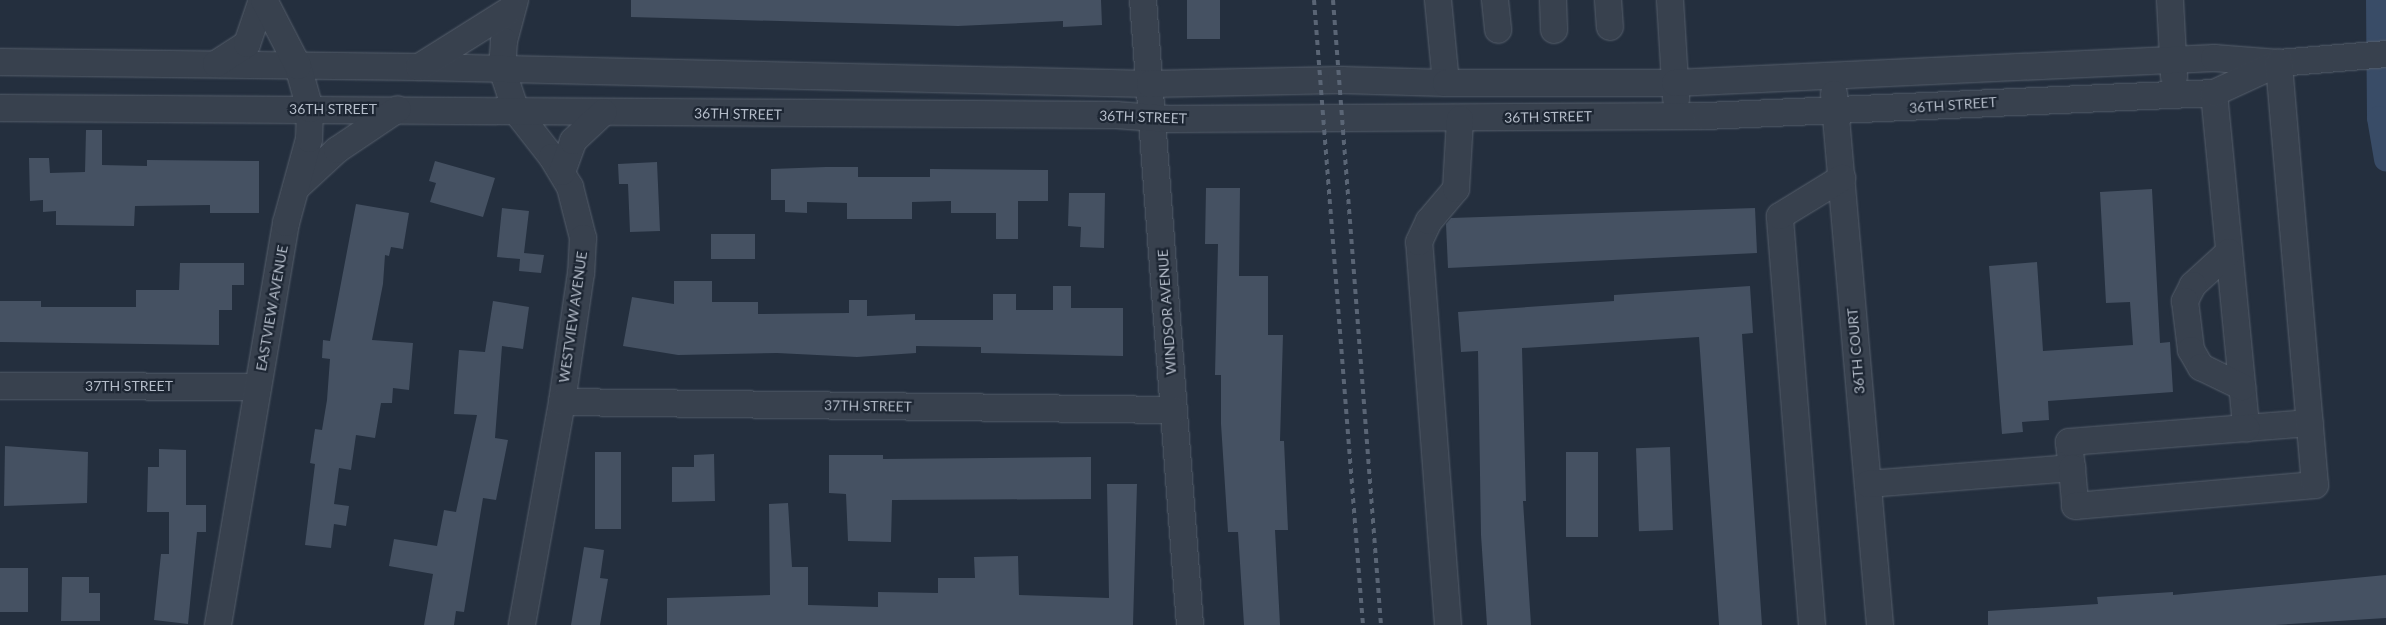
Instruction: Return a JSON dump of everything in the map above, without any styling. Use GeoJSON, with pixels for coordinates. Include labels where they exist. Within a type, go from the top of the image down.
{"type":"FeatureCollection","features":[{"type":"Feature","properties":{"kind":"street"},"geometry":{"type":"LineString","coordinates":[[216,64],[248,44],[263,0]]}},
{"type":"Feature","properties":{"kind":"street","name":"EASTVIEW AVENUE"},"geometry":{"type":"LineString","coordinates":[[218,625],[286,223],[309,139],[310,109],[298,66],[263,0]]}},
{"type":"Feature","properties":{"kind":"street","name":"WINDSOR AVENUE"},"geometry":{"type":"LineString","coordinates":[[1142,0],[1150,84],[1190,625]]}},
{"type":"Feature","properties":{"kind":"street"},"geometry":{"type":"LineString","coordinates":[[1438,0],[1446,83]]}},
{"type":"Feature","properties":{"kind":"street"},"geometry":{"type":"LineString","coordinates":[[1496,0],[1498,30]]}},
{"type":"Feature","properties":{"kind":"street"},"geometry":{"type":"LineString","coordinates":[[1553,0],[1554,30]]}},
{"type":"Feature","properties":{"kind":"street"},"geometry":{"type":"LineString","coordinates":[[1608,0],[1610,27]]}},
{"type":"Feature","properties":{"kind":"street"},"geometry":{"type":"LineString","coordinates":[[1670,0],[1677,116]]}},
{"type":"Feature","properties":{"kind":"street"},"geometry":{"type":"LineString","coordinates":[[2170,0],[2174,95]]}},
{"type":"Feature","properties":{"kind":"street"},"geometry":{"type":"LineString","coordinates":[[419,67],[513,5]]}},
{"type":"Feature","properties":{"kind":"street","name":"WESTVIEW AVENUE"},"geometry":{"type":"LineString","coordinates":[[513,5],[502,69],[516,111],[562,172],[576,204],[583,256],[562,402],[522,625]]}},
{"type":"Feature","properties":{"kind":"street","name":"36TH STREET"},"geometry":{"type":"LineString","coordinates":[[0,62],[419,67],[1150,84],[1341,80],[1446,83],[1675,83],[2214,58],[2279,63],[2386,54]]}},
{"type":"Feature","properties":{"kind":"street"},"geometry":{"type":"LineString","coordinates":[[2279,63],[2310,423],[2315,485],[2075,506],[2069,442],[2310,423]]}},
{"type":"Feature","properties":{"kind":"street","name":"36TH STREET"},"geometry":{"type":"LineString","coordinates":[[0,108],[398,109],[1106,115],[1152,119],[1460,119],[1677,116],[1836,112],[2022,100],[2214,94],[2279,63]]}},
{"type":"Feature","properties":{"kind":"street","name":"36TH COURT"},"geometry":{"type":"LineString","coordinates":[[1833,76],[1880,625]]}},
{"type":"Feature","properties":{"kind":"street"},"geometry":{"type":"LineString","coordinates":[[2214,94],[2246,428]]}},
{"type":"Feature","properties":{"kind":"street"},"geometry":{"type":"LineString","coordinates":[[295,189],[337,150],[398,109]]}},
{"type":"Feature","properties":{"kind":"street"},"geometry":{"type":"LineString","coordinates":[[562,172],[573,141],[604,112]]}},
{"type":"Feature","properties":{"kind":"street"},"geometry":{"type":"LineString","coordinates":[[1448,625],[1419,242],[1429,220],[1456,189],[1460,119]]}},
{"type":"Feature","properties":{"kind":"street"},"geometry":{"type":"LineString","coordinates":[[1812,625],[1780,216],[1842,178]]}},
{"type":"Feature","properties":{"kind":"street"},"geometry":{"type":"LineString","coordinates":[[2229,252],[2193,284],[2186,301],[2191,350],[2201,367],[2242,387]]}},
{"type":"Feature","properties":{"kind":"street","name":"37TH STREET"},"geometry":{"type":"LineString","coordinates":[[0,386],[258,387]]}},
{"type":"Feature","properties":{"kind":"street","name":"37TH STREET"},"geometry":{"type":"LineString","coordinates":[[562,402],[1174,410]]}},
{"type":"Feature","properties":{"kind":"street"},"geometry":{"type":"LineString","coordinates":[[1868,484],[2072,468]]}},
{"type":"Feature","properties":{"kind":"building"},"geometry":{"type":"Polygon","coordinates":[[[631,0],[1101,0],[1102,25],[1063,27],[1063,21],[958,26],[631,17],[631,0]]]}},
{"type":"Feature","properties":{"kind":"building"},"geometry":{"type":"Polygon","coordinates":[[[1187,0],[1220,0],[1220,39],[1187,39],[1187,0]]]}},
{"type":"Feature","properties":{"kind":"building"},"geometry":{"type":"Polygon","coordinates":[[[86,130],[102,130],[102,165],[147,166],[147,160],[259,161],[259,213],[210,213],[210,205],[135,206],[134,226],[56,225],[56,211],[43,212],[43,200],[30,201],[29,158],[49,158],[50,173],[85,172],[86,130]]]}},
{"type":"Feature","properties":{"kind":"building"},"geometry":{"type":"Polygon","coordinates":[[[435,161],[495,178],[483,217],[430,202],[436,183],[429,181],[435,161]]]}},
{"type":"Feature","properties":{"kind":"building"},"geometry":{"type":"Polygon","coordinates":[[[657,162],[660,231],[630,232],[628,184],[619,184],[618,164],[657,162]]]}},
{"type":"Feature","properties":{"kind":"building"},"geometry":{"type":"Polygon","coordinates":[[[858,167],[858,177],[930,177],[930,169],[1048,170],[1048,201],[1018,201],[1018,239],[996,239],[996,213],[951,213],[951,201],[912,202],[912,219],[847,219],[847,203],[807,202],[807,213],[785,212],[785,200],[771,200],[771,169],[858,167]]]}},
{"type":"Feature","properties":{"kind":"building"},"geometry":{"type":"Polygon","coordinates":[[[1206,188],[1240,188],[1239,276],[1268,276],[1268,335],[1283,335],[1280,441],[1284,441],[1288,530],[1275,530],[1280,625],[1244,625],[1238,532],[1228,532],[1221,424],[1221,375],[1215,375],[1218,244],[1205,244],[1206,188]]]}},
{"type":"Feature","properties":{"kind":"building"},"geometry":{"type":"Polygon","coordinates":[[[2152,189],[2160,343],[2170,342],[2173,392],[2048,401],[2049,420],[2022,422],[2023,432],[2002,434],[1989,266],[2037,262],[2043,351],[2133,345],[2130,302],[2106,303],[2100,192],[2152,189]]]}},
{"type":"Feature","properties":{"kind":"building"},"geometry":{"type":"Polygon","coordinates":[[[1069,193],[1105,193],[1104,248],[1080,247],[1081,227],[1068,226],[1069,193]]]}},
{"type":"Feature","properties":{"kind":"building"},"geometry":{"type":"Polygon","coordinates":[[[356,204],[409,213],[403,249],[391,247],[389,256],[385,255],[383,284],[372,340],[413,343],[409,390],[393,388],[392,403],[381,403],[375,438],[356,435],[351,470],[339,468],[334,504],[349,506],[346,526],[334,524],[331,548],[305,545],[315,464],[310,463],[315,429],[322,430],[327,400],[330,359],[322,358],[323,340],[330,341],[356,204]]]}},
{"type":"Feature","properties":{"kind":"building"},"geometry":{"type":"Polygon","coordinates":[[[502,208],[529,211],[524,253],[544,255],[541,273],[519,271],[520,259],[497,257],[502,208]]]}},
{"type":"Feature","properties":{"kind":"building"},"geometry":{"type":"Polygon","coordinates":[[[1755,208],[1757,253],[1448,268],[1446,224],[1451,218],[1755,208]]]}},
{"type":"Feature","properties":{"kind":"building"},"geometry":{"type":"Polygon","coordinates":[[[711,234],[755,234],[755,259],[711,259],[711,234]]]}},
{"type":"Feature","properties":{"kind":"building"},"geometry":{"type":"Polygon","coordinates":[[[180,263],[244,263],[244,285],[232,285],[232,310],[219,310],[219,345],[0,342],[0,301],[41,301],[41,307],[136,307],[136,290],[179,290],[180,263]]]}},
{"type":"Feature","properties":{"kind":"building"},"geometry":{"type":"Polygon","coordinates":[[[674,281],[712,281],[712,302],[758,302],[758,314],[849,313],[849,300],[867,300],[867,316],[915,314],[915,320],[993,320],[993,294],[1016,294],[1016,310],[1053,310],[1053,286],[1071,286],[1071,308],[1123,308],[1123,356],[981,353],[981,347],[916,346],[916,353],[857,357],[777,353],[678,355],[623,346],[632,297],[674,304],[674,281]]]}},
{"type":"Feature","properties":{"kind":"building"},"geometry":{"type":"Polygon","coordinates":[[[1750,286],[1753,333],[1742,334],[1762,625],[1719,625],[1699,337],[1522,348],[1526,501],[1523,501],[1531,625],[1487,625],[1481,535],[1478,351],[1461,352],[1458,312],[1614,301],[1614,295],[1750,286]]]}},
{"type":"Feature","properties":{"kind":"building"},"geometry":{"type":"Polygon","coordinates":[[[493,301],[529,307],[523,349],[502,346],[495,438],[508,440],[496,500],[483,498],[464,612],[456,611],[454,625],[424,625],[433,574],[389,566],[394,539],[437,546],[444,510],[456,512],[477,415],[454,414],[459,350],[485,352],[493,301]]]}},
{"type":"Feature","properties":{"kind":"building"},"geometry":{"type":"Polygon","coordinates":[[[5,446],[88,452],[87,503],[4,506],[5,446]]]}},
{"type":"Feature","properties":{"kind":"building"},"geometry":{"type":"Polygon","coordinates":[[[1670,447],[1673,530],[1639,531],[1636,448],[1670,447]]]}},
{"type":"Feature","properties":{"kind":"building"},"geometry":{"type":"Polygon","coordinates":[[[159,449],[186,450],[186,505],[206,505],[206,532],[197,532],[188,624],[154,620],[161,554],[169,554],[169,512],[147,512],[148,467],[159,467],[159,449]]]}},
{"type":"Feature","properties":{"kind":"building"},"geometry":{"type":"Polygon","coordinates":[[[595,452],[621,452],[621,529],[595,529],[595,452]]]}},
{"type":"Feature","properties":{"kind":"building"},"geometry":{"type":"Polygon","coordinates":[[[1566,452],[1598,452],[1598,537],[1566,537],[1566,452]]]}},
{"type":"Feature","properties":{"kind":"building"},"geometry":{"type":"Polygon","coordinates":[[[714,454],[715,501],[672,502],[672,467],[694,467],[694,455],[714,454]]]}},
{"type":"Feature","properties":{"kind":"building"},"geometry":{"type":"Polygon","coordinates":[[[829,455],[883,455],[883,459],[1091,457],[1091,499],[892,500],[891,542],[848,541],[846,494],[829,493],[829,455]]]}},
{"type":"Feature","properties":{"kind":"building"},"geometry":{"type":"Polygon","coordinates":[[[1107,484],[1137,484],[1133,625],[667,625],[667,598],[770,595],[769,504],[788,503],[792,567],[808,567],[808,605],[878,607],[878,592],[938,593],[938,578],[975,578],[974,557],[1018,556],[1019,595],[1109,598],[1107,484]]]}},
{"type":"Feature","properties":{"kind":"building"},"geometry":{"type":"Polygon","coordinates":[[[584,547],[604,550],[600,578],[608,579],[600,625],[571,625],[584,547]]]}},
{"type":"Feature","properties":{"kind":"building"},"geometry":{"type":"Polygon","coordinates":[[[0,568],[28,568],[28,612],[0,612],[0,568]]]}},
{"type":"Feature","properties":{"kind":"building"},"geometry":{"type":"Polygon","coordinates":[[[2386,575],[2386,618],[2275,625],[1988,625],[1988,611],[2098,604],[2097,597],[2173,592],[2173,595],[2386,575]]]}},
{"type":"Feature","properties":{"kind":"building"},"geometry":{"type":"Polygon","coordinates":[[[62,577],[89,577],[89,593],[100,593],[100,621],[61,621],[62,577]]]}},
{"type":"Feature","properties":{"kind":"waterway"},"geometry":{"type":"LineString","coordinates":[[2378,0],[2379,118],[2386,159]]}},
{"type":"Feature","properties":{"kind":"railway"},"geometry":{"type":"LineString","coordinates":[[1314,0],[1363,625]]}},
{"type":"Feature","properties":{"kind":"railway"},"geometry":{"type":"LineString","coordinates":[[1333,0],[1381,625]]}}]}
